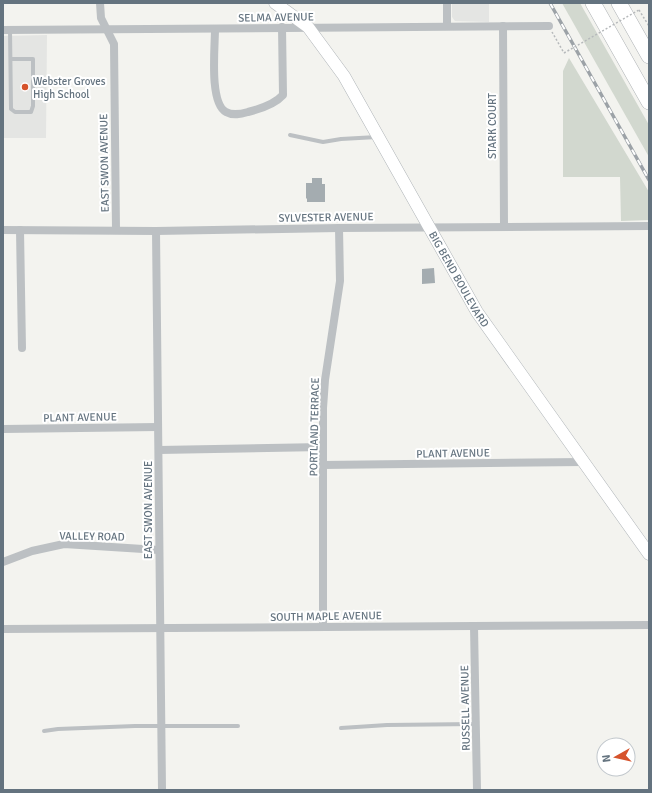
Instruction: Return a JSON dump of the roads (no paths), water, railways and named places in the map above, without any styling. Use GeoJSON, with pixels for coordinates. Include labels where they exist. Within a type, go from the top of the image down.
{"type":"FeatureCollection","features":[{"type":"Feature","properties":{"kind":"highway"},"geometry":{"type":"LineString","coordinates":[[593,3],[649,102]]}},
{"type":"Feature","properties":{"kind":"highway"},"geometry":{"type":"LineString","coordinates":[[619,3],[649,56]]}},
{"type":"Feature","properties":{"kind":"main road","name":"BIG BEND BOULEVARD"},"geometry":{"type":"LineString","coordinates":[[275,3],[308,27],[344,76],[477,312],[649,554]]}},
{"type":"Feature","properties":{"kind":"street","name":"EAST SWON AVENUE"},"geometry":{"type":"LineString","coordinates":[[100,3],[101,18],[114,44],[116,230]]}},
{"type":"Feature","properties":{"kind":"street"},"geometry":{"type":"LineString","coordinates":[[447,26],[448,3]]}},
{"type":"Feature","properties":{"kind":"street","name":"STARK COURT"},"geometry":{"type":"LineString","coordinates":[[503,26],[504,226]]}},
{"type":"Feature","properties":{"kind":"street","name":"SELMA AVENUE"},"geometry":{"type":"LineString","coordinates":[[7,30],[549,26]]}},
{"type":"Feature","properties":{"kind":"street"},"geometry":{"type":"LineString","coordinates":[[215,29],[216,99],[223,110],[227,113],[237,114],[255,110],[279,100],[283,94],[282,27]]}},
{"type":"Feature","properties":{"kind":"street","name":"SYLVESTER AVENUE"},"geometry":{"type":"LineString","coordinates":[[3,230],[156,231],[504,226],[649,226]]}},
{"type":"Feature","properties":{"kind":"street","name":"PORTLAND TERRACE"},"geometry":{"type":"LineString","coordinates":[[323,627],[323,408],[325,380],[340,281],[339,228]]}},
{"type":"Feature","properties":{"kind":"street"},"geometry":{"type":"LineString","coordinates":[[20,230],[22,348]]}},
{"type":"Feature","properties":{"kind":"street","name":"EAST SWON AVENUE"},"geometry":{"type":"LineString","coordinates":[[156,231],[162,790]]}},
{"type":"Feature","properties":{"kind":"street","name":"PLANT AVENUE"},"geometry":{"type":"LineString","coordinates":[[3,429],[158,427]]}},
{"type":"Feature","properties":{"kind":"street"},"geometry":{"type":"LineString","coordinates":[[159,450],[323,447]]}},
{"type":"Feature","properties":{"kind":"street","name":"PLANT AVENUE"},"geometry":{"type":"LineString","coordinates":[[324,465],[583,462]]}},
{"type":"Feature","properties":{"kind":"street","name":"VALLEY ROAD"},"geometry":{"type":"LineString","coordinates":[[3,562],[32,550],[64,544],[159,550]]}},
{"type":"Feature","properties":{"kind":"street","name":"SOUTH MAPLE AVENUE"},"geometry":{"type":"LineString","coordinates":[[3,629],[649,625]]}},
{"type":"Feature","properties":{"kind":"street","name":"RUSSELL AVENUE"},"geometry":{"type":"LineString","coordinates":[[474,626],[477,790]]}},
{"type":"Feature","properties":{"kind":"lane"},"geometry":{"type":"LineString","coordinates":[[7,30],[11,59],[11,109],[16,112],[31,112],[33,106],[33,59],[11,59]]}},
{"type":"Feature","properties":{"kind":"lane"},"geometry":{"type":"LineString","coordinates":[[290,135],[323,142],[379,136]]}},
{"type":"Feature","properties":{"kind":"lane"},"geometry":{"type":"LineString","coordinates":[[340,728],[387,725],[476,724]]}},
{"type":"Feature","properties":{"kind":"lane"},"geometry":{"type":"LineString","coordinates":[[44,731],[58,729],[135,726],[238,726]]}},
{"type":"Feature","properties":{"kind":"railway"},"geometry":{"type":"LineString","coordinates":[[550,3],[649,180]]}},
{"type":"Feature","properties":{"kind":"place","name":"Webster Groves High School"},"geometry":{"type":"Point","coordinates":[25,87]}}]}
